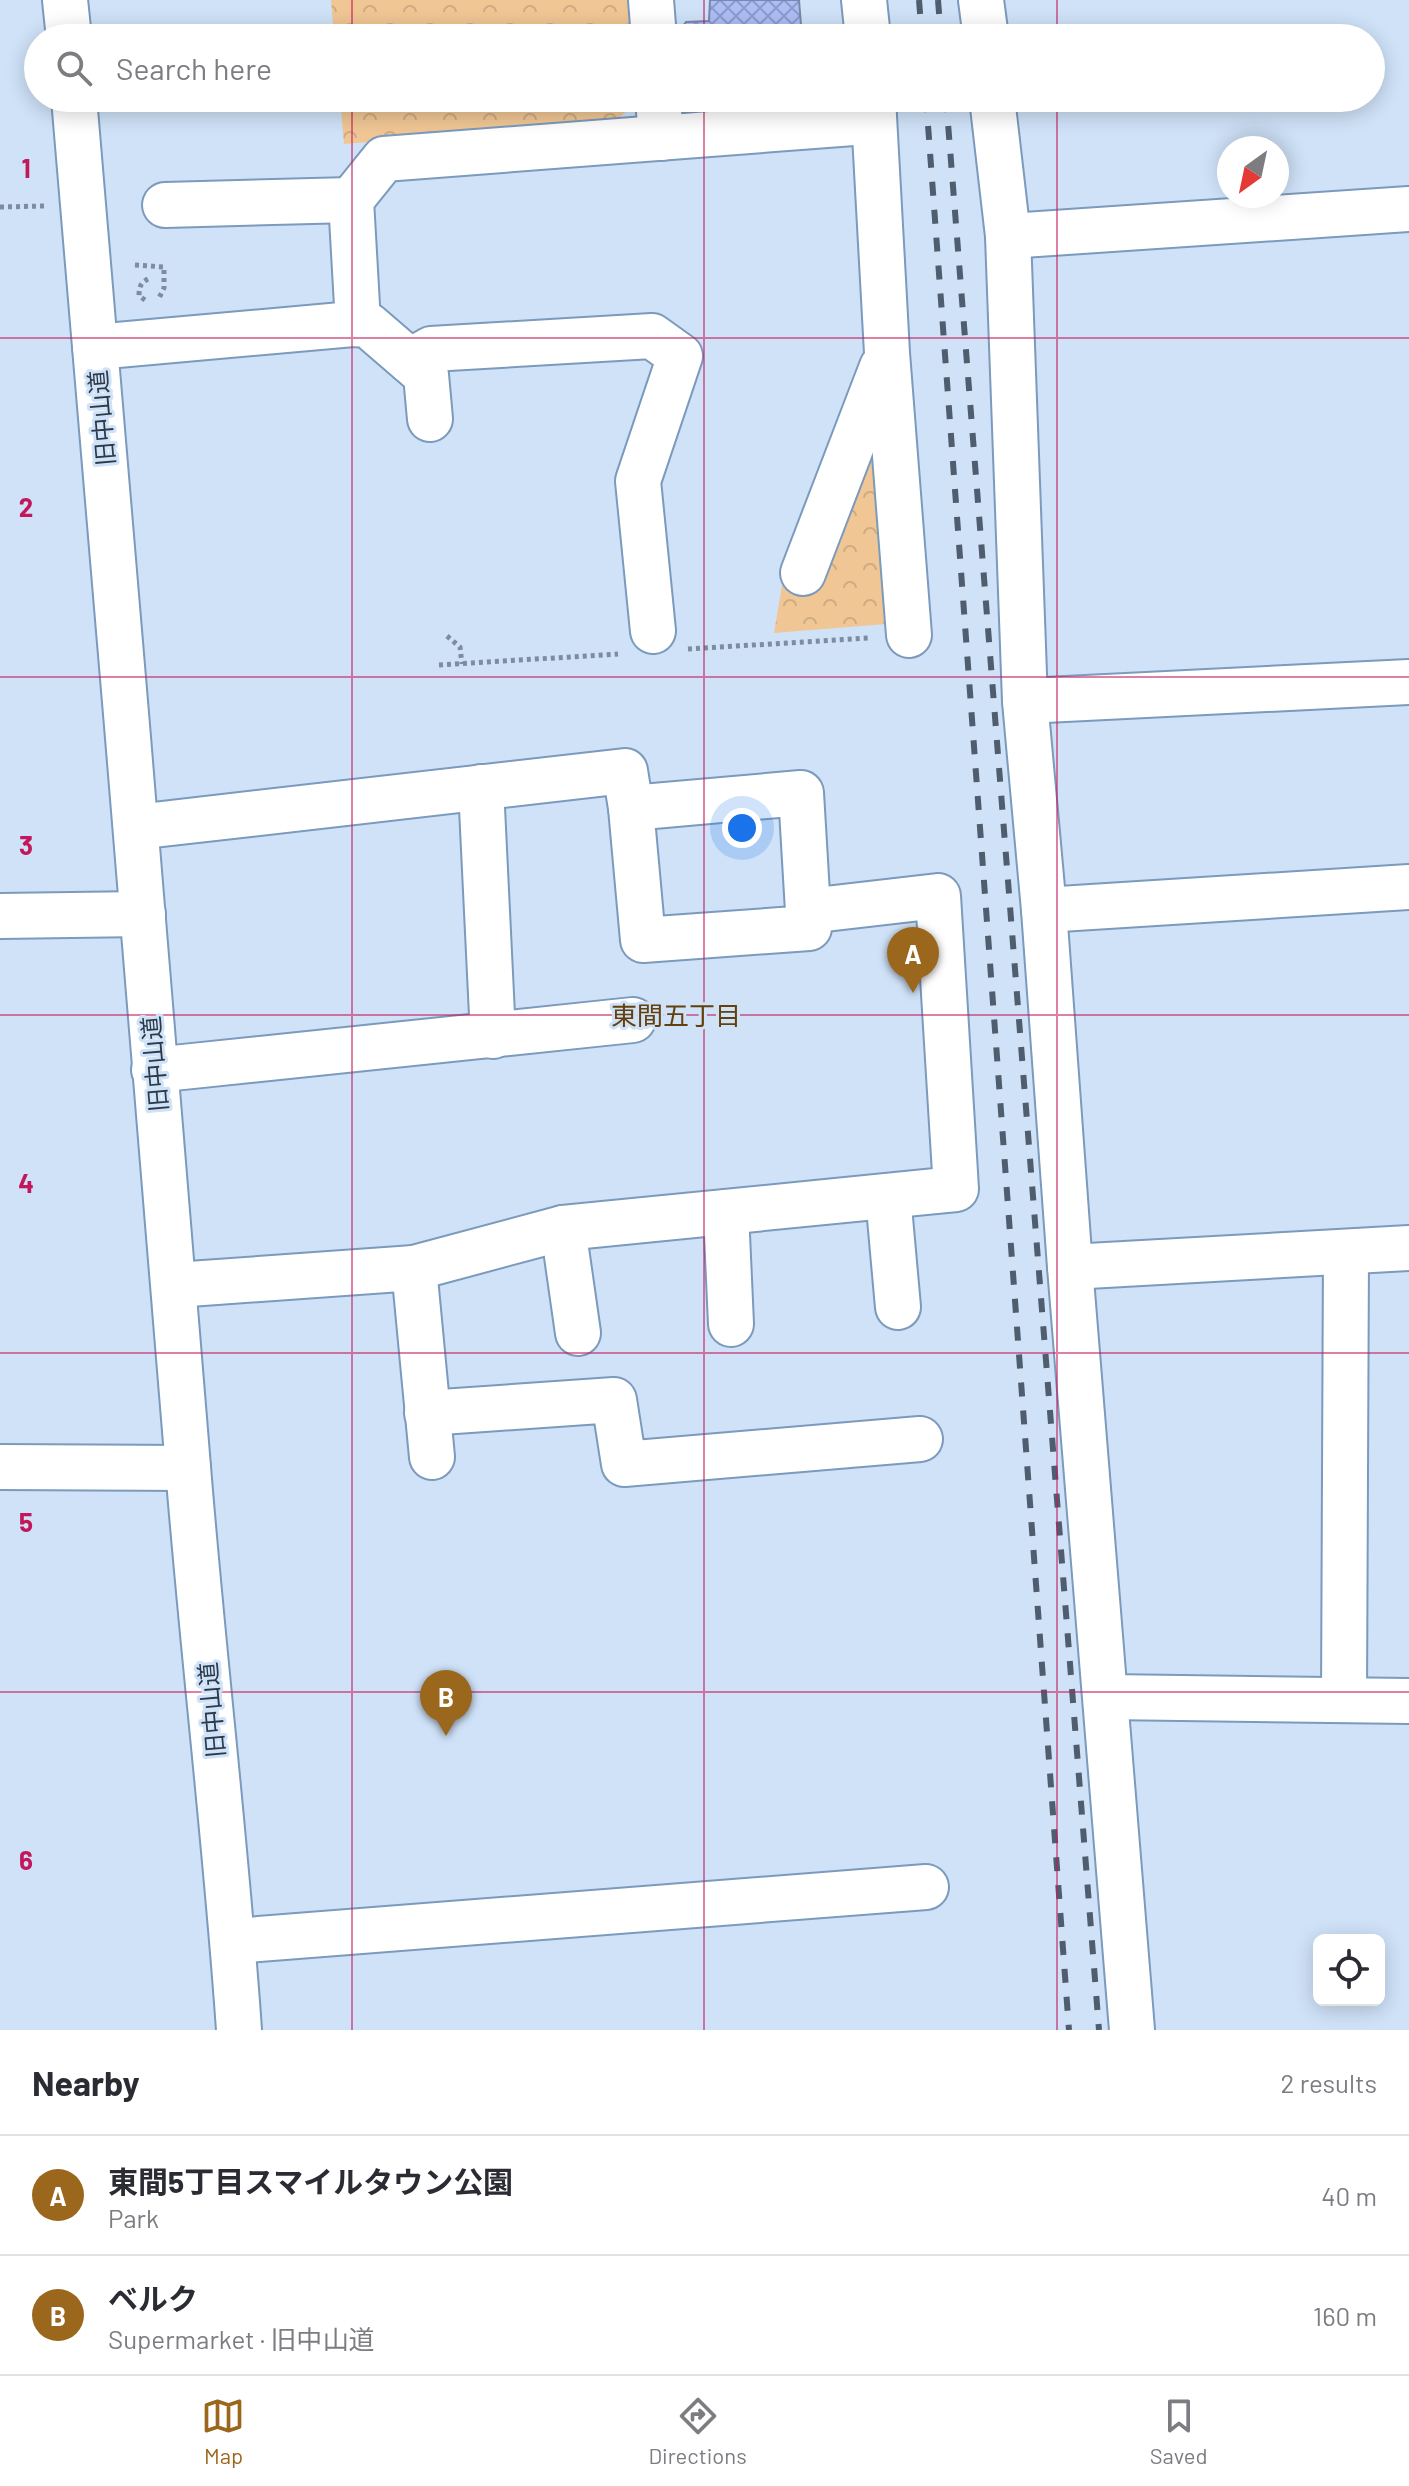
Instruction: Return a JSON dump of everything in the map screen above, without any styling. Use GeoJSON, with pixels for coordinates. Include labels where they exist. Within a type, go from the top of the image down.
{"type":"FeatureCollection","features":[{"type":"Feature","properties":{"kind":"street"},"geometry":{"type":"LineString","coordinates":[[65,0],[68,24]]}},
{"type":"Feature","properties":{"kind":"street"},"geometry":{"type":"LineString","coordinates":[[651,0],[653,24]]}},
{"type":"Feature","properties":{"kind":"street"},"geometry":{"type":"LineString","coordinates":[[864,0],[867,24]]}},
{"type":"Feature","properties":{"kind":"street"},"geometry":{"type":"LineString","coordinates":[[981,0],[984,24]]}},
{"type":"Feature","properties":{"kind":"street","name":"旧中山道"},"geometry":{"type":"LineString","coordinates":[[75,112],[154,1070],[239,2030]]}},
{"type":"Feature","properties":{"kind":"street"},"geometry":{"type":"LineString","coordinates":[[358,323],[351,200],[384,159],[659,118],[812,112]]}},
{"type":"Feature","properties":{"kind":"street"},"geometry":{"type":"LineString","coordinates":[[863,112],[887,353],[909,635]]}},
{"type":"Feature","properties":{"kind":"street"},"geometry":{"type":"LineString","coordinates":[[994,112],[1008,236],[1025,701],[1132,2030]]}},
{"type":"Feature","properties":{"kind":"street"},"geometry":{"type":"LineString","coordinates":[[165,205],[351,200]]}},
{"type":"Feature","properties":{"kind":"street"},"geometry":{"type":"LineString","coordinates":[[1008,236],[1409,209]]}},
{"type":"Feature","properties":{"kind":"street"},"geometry":{"type":"LineString","coordinates":[[95,347],[358,323],[368,325],[426,375],[430,419]]}},
{"type":"Feature","properties":{"kind":"street"},"geometry":{"type":"LineString","coordinates":[[410,361],[431,349],[652,336],[680,356],[638,481],[653,631]]}},
{"type":"Feature","properties":{"kind":"street"},"geometry":{"type":"LineString","coordinates":[[803,573],[887,353]]}},
{"type":"Feature","properties":{"kind":"street"},"geometry":{"type":"LineString","coordinates":[[1025,701],[1409,682]]}},
{"type":"Feature","properties":{"kind":"street"},"geometry":{"type":"LineString","coordinates":[[136,827],[625,771],[643,940],[809,928],[801,793],[631,808]]}},
{"type":"Feature","properties":{"kind":"street"},"geometry":{"type":"LineString","coordinates":[[481,787],[493,1036]]}},
{"type":"Feature","properties":{"kind":"street"},"geometry":{"type":"LineString","coordinates":[[1044,910],[1409,887]]}},
{"type":"Feature","properties":{"kind":"street"},"geometry":{"type":"LineString","coordinates":[[175,1285],[414,1268],[563,1228],[956,1189],[938,896],[808,911]]}},
{"type":"Feature","properties":{"kind":"street"},"geometry":{"type":"LineString","coordinates":[[0,916],[143,914]]}},
{"type":"Feature","properties":{"kind":"street"},"geometry":{"type":"LineString","coordinates":[[154,1070],[633,1020]]}},
{"type":"Feature","properties":{"kind":"street"},"geometry":{"type":"LineString","coordinates":[[888,1196],[898,1307]]}},
{"type":"Feature","properties":{"kind":"street"},"geometry":{"type":"LineString","coordinates":[[726,1212],[731,1324]]}},
{"type":"Feature","properties":{"kind":"street"},"geometry":{"type":"LineString","coordinates":[[563,1228],[578,1333]]}},
{"type":"Feature","properties":{"kind":"street"},"geometry":{"type":"LineString","coordinates":[[1070,1267],[1409,1248]]}},
{"type":"Feature","properties":{"kind":"street"},"geometry":{"type":"LineString","coordinates":[[1344,1699],[1346,1252]]}},
{"type":"Feature","properties":{"kind":"street"},"geometry":{"type":"LineString","coordinates":[[414,1268],[432,1457]]}},
{"type":"Feature","properties":{"kind":"street"},"geometry":{"type":"LineString","coordinates":[[427,1413],[614,1400],[624,1464],[920,1439]]}},
{"type":"Feature","properties":{"kind":"street"},"geometry":{"type":"LineString","coordinates":[[0,1467],[188,1468]]}},
{"type":"Feature","properties":{"kind":"street"},"geometry":{"type":"LineString","coordinates":[[1107,1697],[1409,1701]]}},
{"type":"Feature","properties":{"kind":"street"},"geometry":{"type":"LineString","coordinates":[[233,1941],[926,1887]]}},
{"type":"Feature","properties":{"kind":"path"},"geometry":{"type":"LineString","coordinates":[[0,207],[45,205]]}},
{"type":"Feature","properties":{"kind":"path"},"geometry":{"type":"LineString","coordinates":[[135,265],[164,267],[164,288],[158,299],[147,301],[139,296],[139,287],[150,278]]}},
{"type":"Feature","properties":{"kind":"path"},"geometry":{"type":"LineString","coordinates":[[447,636],[460,647],[462,664]]}},
{"type":"Feature","properties":{"kind":"green space"},"geometry":{"type":"Polygon","coordinates":[[[331,0],[633,0],[635,24],[333,24],[331,0]]]}},
{"type":"Feature","properties":{"kind":"green space"},"geometry":{"type":"Polygon","coordinates":[[[341,112],[626,112],[614,122],[344,144],[341,112]]]}},
{"type":"Feature","properties":{"kind":"green space"},"geometry":{"type":"Polygon","coordinates":[[[878,407],[899,623],[774,633],[784,574],[878,407]]]}},
{"type":"Feature","properties":{"kind":"building"},"geometry":{"type":"Polygon","coordinates":[[[710,0],[799,0],[801,24],[684,24],[709,21],[710,0]]]}},
{"type":"Feature","properties":{"kind":"railway"},"geometry":{"type":"LineString","coordinates":[[919,0],[921,24]]}},
{"type":"Feature","properties":{"kind":"railway"},"geometry":{"type":"LineString","coordinates":[[938,0],[940,24]]}},
{"type":"Feature","properties":{"kind":"railway"},"geometry":{"type":"LineString","coordinates":[[927,112],[1069,2030]]}},
{"type":"Feature","properties":{"kind":"railway"},"geometry":{"type":"LineString","coordinates":[[947,112],[1099,2030]]}},
{"type":"Feature","properties":{"kind":"place","name":"東間5丁目スマイルタウン公園"},"geometry":{"type":"Point","coordinates":[913,993]}},
{"type":"Feature","properties":{"kind":"place","name":"ベルク"},"geometry":{"type":"Point","coordinates":[446,1736]}},
{"type":"Feature","properties":{"kind":"district","name":"東間五丁目"},"geometry":{"type":"Point","coordinates":[676,1014]}}]}
